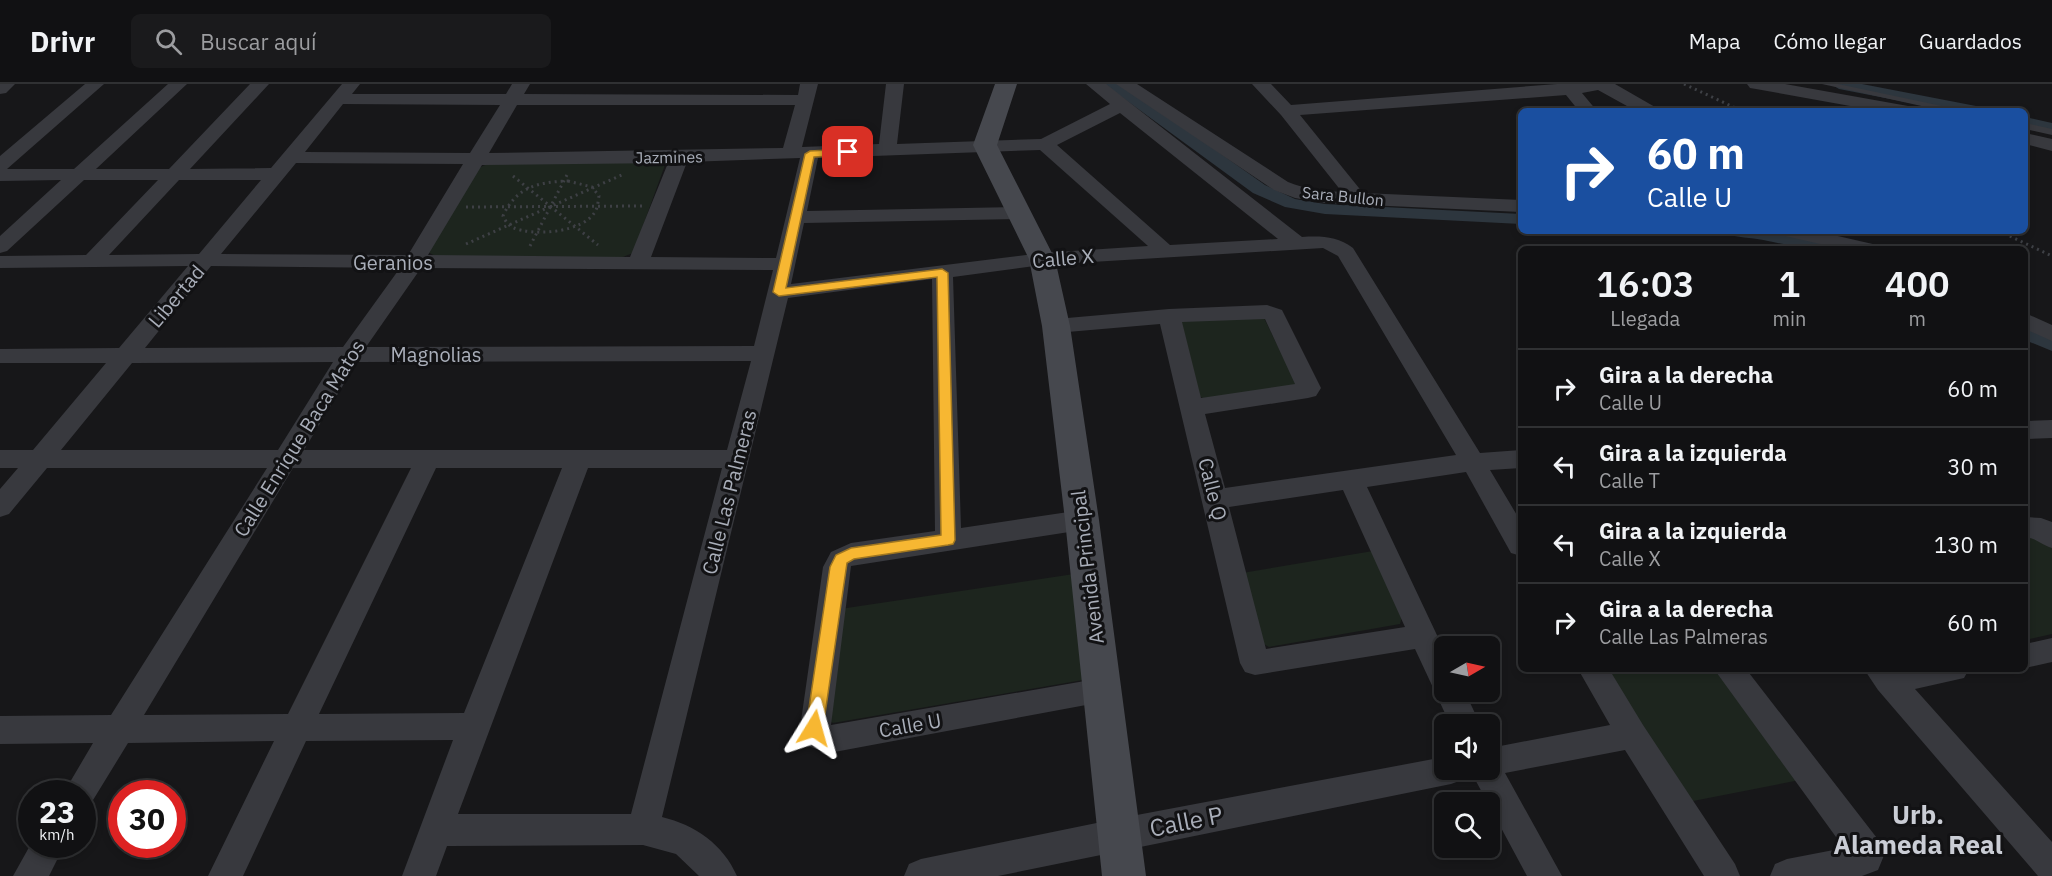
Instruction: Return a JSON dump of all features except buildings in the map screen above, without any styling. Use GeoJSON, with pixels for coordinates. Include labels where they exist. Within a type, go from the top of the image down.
{"type":"FeatureCollection","features":[{"type":"Feature","properties":{"kind":"street"},"geometry":{"type":"LineString","coordinates":[[0,89],[6,84]]}},
{"type":"Feature","properties":{"kind":"street"},"geometry":{"type":"LineString","coordinates":[[0,166],[95,84]]}},
{"type":"Feature","properties":{"kind":"street"},"geometry":{"type":"LineString","coordinates":[[0,247],[178,84]]}},
{"type":"Feature","properties":{"kind":"street"},"geometry":{"type":"LineString","coordinates":[[92,261],[260,84]]}},
{"type":"Feature","properties":{"kind":"street"},"geometry":{"type":"LineString","coordinates":[[887,151],[895,84]]}},
{"type":"Feature","properties":{"kind":"street"},"geometry":{"type":"LineString","coordinates":[[985,145],[1006,84]]}},
{"type":"Feature","properties":{"kind":"street"},"geometry":{"type":"LineString","coordinates":[[1095,84],[1298,244]]}},
{"type":"Feature","properties":{"kind":"street","name":"Sara Bullon"},"geometry":{"type":"LineString","coordinates":[[1125,84],[1281,186],[1313,196],[1358,200],[1518,206]]}},
{"type":"Feature","properties":{"kind":"street"},"geometry":{"type":"LineString","coordinates":[[1261,84],[1287,111],[1358,200]]}},
{"type":"Feature","properties":{"kind":"street"},"geometry":{"type":"LineString","coordinates":[[1756,84],[1891,108]]}},
{"type":"Feature","properties":{"kind":"street"},"geometry":{"type":"LineString","coordinates":[[1287,111],[1602,85],[1644,108]]}},
{"type":"Feature","properties":{"kind":"street"},"geometry":{"type":"LineString","coordinates":[[1568,87],[1586,108]]}},
{"type":"Feature","properties":{"kind":"street"},"geometry":{"type":"LineString","coordinates":[[345,91],[806,92]]}},
{"type":"Feature","properties":{"kind":"street","name":"Libertad"},"geometry":{"type":"LineString","coordinates":[[0,507],[345,91]]}},
{"type":"Feature","properties":{"kind":"street","name":"Calle Enrique Baca Matos"},"geometry":{"type":"LineString","coordinates":[[88,780],[350,354],[414,262],[516,92]]}},
{"type":"Feature","properties":{"kind":"street","name":"Calle Las Palmeras"},"geometry":{"type":"LineString","coordinates":[[643,829],[786,264],[796,217],[806,92]]}},
{"type":"Feature","properties":{"kind":"street"},"geometry":{"type":"LineString","coordinates":[[1122,105],[1045,144],[1166,251]]}},
{"type":"Feature","properties":{"kind":"street"},"geometry":{"type":"LineString","coordinates":[[2028,139],[2052,145]]}},
{"type":"Feature","properties":{"kind":"street","name":"Jazmines"},"geometry":{"type":"LineString","coordinates":[[292,157],[476,159],[680,157],[1045,144]]}},
{"type":"Feature","properties":{"kind":"street","name":"Avenida Principal"},"geometry":{"type":"LineString","coordinates":[[985,145],[1042,259],[1056,326],[1121,834],[1124,876]]}},
{"type":"Feature","properties":{"kind":"street"},"geometry":{"type":"LineString","coordinates":[[638,263],[680,157]]}},
{"type":"Feature","properties":{"kind":"street"},"geometry":{"type":"LineString","coordinates":[[0,175],[276,174]]}},
{"type":"Feature","properties":{"kind":"street"},"geometry":{"type":"LineString","coordinates":[[796,217],[1019,213]]}},
{"type":"Feature","properties":{"kind":"street"},"geometry":{"type":"LineString","coordinates":[[1802,234],[1856,246]]}},
{"type":"Feature","properties":{"kind":"street"},"geometry":{"type":"LineString","coordinates":[[1858,234],[1872,246]]}},
{"type":"Feature","properties":{"kind":"street","name":"Calle X"},"geometry":{"type":"LineString","coordinates":[[779,292],[1042,259],[1329,243],[1346,252],[1473,462]]}},
{"type":"Feature","properties":{"kind":"street","name":"Geranios"},"geometry":{"type":"LineString","coordinates":[[0,262],[206,260],[786,264]]}},
{"type":"Feature","properties":{"kind":"street"},"geometry":{"type":"LineString","coordinates":[[942,273],[948,540]]}},
{"type":"Feature","properties":{"kind":"street"},"geometry":{"type":"LineString","coordinates":[[1056,326],[1169,316],[1267,312],[1274,315],[1308,390],[1192,408]]}},
{"type":"Feature","properties":{"kind":"street","name":"Calle Q"},"geometry":{"type":"LineString","coordinates":[[1169,316],[1255,663],[1424,636]]}},
{"type":"Feature","properties":{"kind":"street"},"geometry":{"type":"LineString","coordinates":[[2028,322],[2052,334]]}},
{"type":"Feature","properties":{"kind":"street","name":"Magnolias"},"geometry":{"type":"LineString","coordinates":[[0,356],[764,353]]}},
{"type":"Feature","properties":{"kind":"street"},"geometry":{"type":"LineString","coordinates":[[2028,430],[2052,429]]}},
{"type":"Feature","properties":{"kind":"street"},"geometry":{"type":"LineString","coordinates":[[225,876],[428,458]]}},
{"type":"Feature","properties":{"kind":"street"},"geometry":{"type":"LineString","coordinates":[[419,876],[474,726],[579,458]]}},
{"type":"Feature","properties":{"kind":"street"},"geometry":{"type":"LineString","coordinates":[[0,459],[738,459]]}},
{"type":"Feature","properties":{"kind":"street"},"geometry":{"type":"LineString","coordinates":[[1216,499],[1473,462],[1518,459]]}},
{"type":"Feature","properties":{"kind":"street"},"geometry":{"type":"LineString","coordinates":[[1473,462],[1518,541]]}},
{"type":"Feature","properties":{"kind":"street"},"geometry":{"type":"LineString","coordinates":[[1351,479],[1434,658]]}},
{"type":"Feature","properties":{"kind":"street","name":"Calle U"},"geometry":{"type":"LineString","coordinates":[[1082,520],[851,554],[841,559],[837,567],[814,728],[819,736],[829,739],[1102,691]]}},
{"type":"Feature","properties":{"kind":"street"},"geometry":{"type":"LineString","coordinates":[[2028,527],[2041,528],[2052,538]]}},
{"type":"Feature","properties":{"kind":"street"},"geometry":{"type":"LineString","coordinates":[[2028,655],[2052,650]]}},
{"type":"Feature","properties":{"kind":"street"},"geometry":{"type":"LineString","coordinates":[[1595,672],[1632,735],[1723,876]]}},
{"type":"Feature","properties":{"kind":"street"},"geometry":{"type":"LineString","coordinates":[[1731,672],[1868,853],[1866,859],[1787,876]]}},
{"type":"Feature","properties":{"kind":"street"},"geometry":{"type":"LineString","coordinates":[[1884,675],[1918,672]]}},
{"type":"Feature","properties":{"kind":"street"},"geometry":{"type":"LineString","coordinates":[[1884,675],[2052,867]]}},
{"type":"Feature","properties":{"kind":"street"},"geometry":{"type":"LineString","coordinates":[[0,730],[474,726]]}},
{"type":"Feature","properties":{"kind":"street"},"geometry":{"type":"LineString","coordinates":[[1500,760],[1632,735]]}},
{"type":"Feature","properties":{"kind":"street","name":"Calle P"},"geometry":{"type":"LineString","coordinates":[[921,876],[1121,834],[1434,773]]}},
{"type":"Feature","properties":{"kind":"street"},"geometry":{"type":"LineString","coordinates":[[1492,780],[1545,876]]}},
{"type":"Feature","properties":{"kind":"street"},"geometry":{"type":"LineString","coordinates":[[436,830],[643,829],[668,833],[692,843],[720,876]]}},
{"type":"Feature","properties":{"kind":"street"},"geometry":{"type":"LineString","coordinates":[[30,876],[41,858]]}},
{"type":"Feature","properties":{"kind":"lane"},"geometry":{"type":"LineString","coordinates":[[1826,84],[1942,108]]}},
{"type":"Feature","properties":{"kind":"lane"},"geometry":{"type":"LineString","coordinates":[[2028,127],[2052,132]]}},
{"type":"Feature","properties":{"kind":"path"},"geometry":{"type":"LineString","coordinates":[[1684,84],[1736,108]]}},
{"type":"Feature","properties":{"kind":"path"},"geometry":{"type":"LineString","coordinates":[[506,170],[596,244],[603,244]]}},
{"type":"Feature","properties":{"kind":"path"},"geometry":{"type":"LineString","coordinates":[[529,248],[569,172]]}},
{"type":"Feature","properties":{"kind":"path"},"geometry":{"type":"LineString","coordinates":[[457,248],[627,173]]}},
{"type":"Feature","properties":{"kind":"path"},"geometry":{"type":"LineString","coordinates":[[548,182],[577,182],[593,188],[599,196],[598,207],[588,218],[559,231],[536,234],[517,230],[508,225],[502,216],[512,198],[529,188],[548,182]]}},
{"type":"Feature","properties":{"kind":"path"},"geometry":{"type":"LineString","coordinates":[[465,207],[646,206],[642,216]]}},
{"type":"Feature","properties":{"kind":"path"},"geometry":{"type":"LineString","coordinates":[[2005,234],[2052,256]]}},
{"type":"Feature","properties":{"kind":"shaded area"},"geometry":{"type":"Polygon","coordinates":[[[653,159],[665,165],[633,253],[615,260],[438,258],[425,250],[476,169],[492,162],[653,159]]]}},
{"type":"Feature","properties":{"kind":"shaded area"},"geometry":{"type":"Polygon","coordinates":[[[1264,318],[1296,383],[1290,388],[1203,398],[1197,395],[1177,323],[1183,320],[1264,318]]]}},
{"type":"Feature","properties":{"kind":"shaded area"},"geometry":{"type":"Polygon","coordinates":[[[2028,535],[2052,546],[2052,634],[2028,639],[2028,535]]]}},
{"type":"Feature","properties":{"kind":"shaded area"},"geometry":{"type":"Polygon","coordinates":[[[1373,551],[1402,617],[1400,624],[1269,647],[1262,643],[1242,573],[1373,551]]]}},
{"type":"Feature","properties":{"kind":"shaded area"},"geometry":{"type":"Polygon","coordinates":[[[1074,574],[1083,680],[833,723],[823,718],[840,609],[1074,574]]]}},
{"type":"Feature","properties":{"kind":"shaded area"},"geometry":{"type":"Polygon","coordinates":[[[1606,672],[1721,672],[1800,780],[1688,802],[1606,672]]]}},
{"type":"Feature","properties":{"kind":"waterway"},"geometry":{"type":"LineString","coordinates":[[1112,84],[1259,189],[1291,203],[1325,209],[1518,219]]}},
{"type":"Feature","properties":{"kind":"waterway"},"geometry":{"type":"LineString","coordinates":[[1839,84],[1961,108]]}},
{"type":"Feature","properties":{"kind":"waterway"},"geometry":{"type":"LineString","coordinates":[[2028,123],[2052,128]]}},
{"type":"Feature","properties":{"kind":"waterway"},"geometry":{"type":"LineString","coordinates":[[1759,234],[1810,246]]}},
{"type":"Feature","properties":{"kind":"waterway"},"geometry":{"type":"LineString","coordinates":[[2028,333],[2052,345]]}},
{"type":"Feature","properties":{"kind":"district","name":"Urb. Alameda Real"},"geometry":{"type":"Point","coordinates":[1918,829]}},
{"type":"Feature","properties":{"kind":"route"},"geometry":{"type":"LineString","coordinates":[[814,728],[837,567],[841,559],[851,554],[948,540],[942,273],[779,292],[810,154],[848,152]]}}]}
